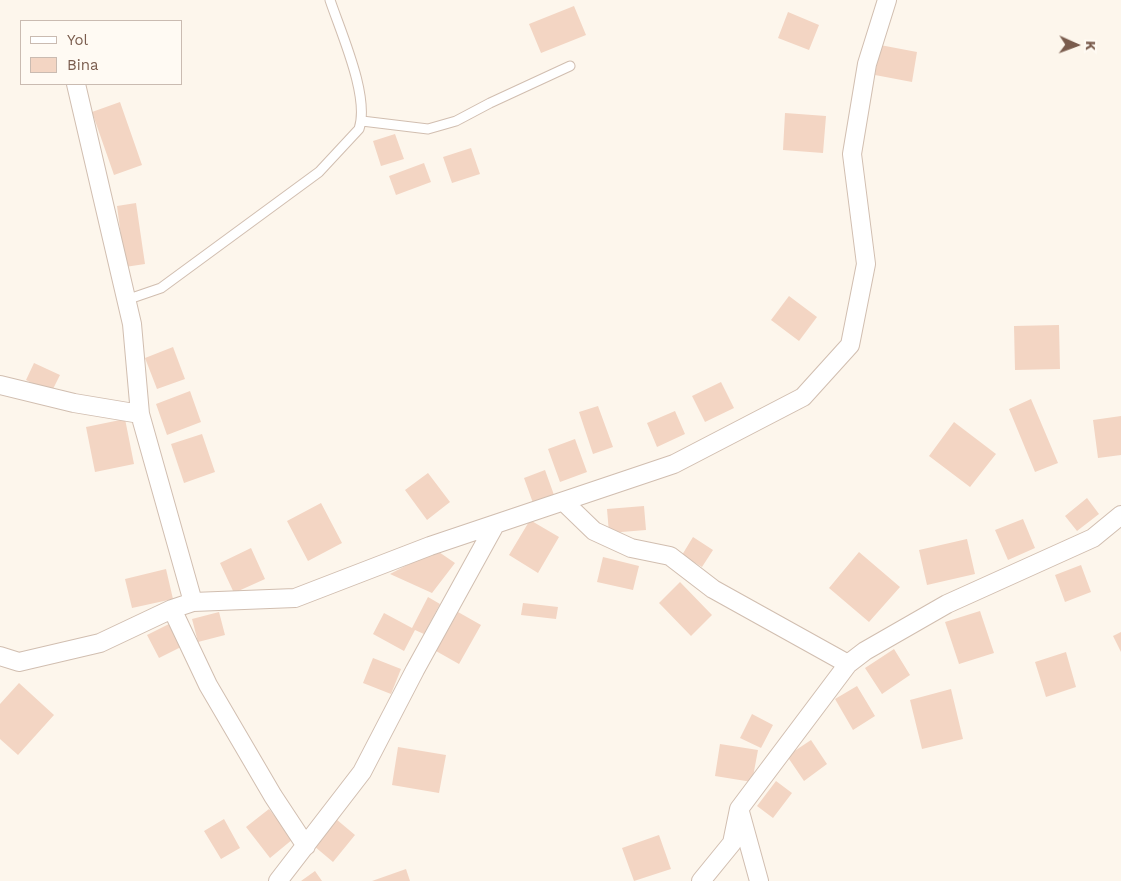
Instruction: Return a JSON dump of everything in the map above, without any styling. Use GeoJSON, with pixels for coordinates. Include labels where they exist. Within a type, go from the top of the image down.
{"type":"FeatureCollection","features":[{"type":"Feature","properties":{"kind":"street"},"geometry":{"type":"LineString","coordinates":[[1,659],[19,662],[100,643],[172,609],[193,602],[295,598],[430,546],[674,464],[803,397],[850,345],[866,264],[852,154],[866,64],[887,0]]}},
{"type":"Feature","properties":{"kind":"street"},"geometry":{"type":"LineString","coordinates":[[76,85],[132,324],[140,414],[193,602]]}},
{"type":"Feature","properties":{"kind":"street"},"geometry":{"type":"LineString","coordinates":[[0,385],[74,403],[140,414]]}},
{"type":"Feature","properties":{"kind":"street"},"geometry":{"type":"LineString","coordinates":[[564,502],[594,531],[631,548],[670,556],[712,588],[848,664]]}},
{"type":"Feature","properties":{"kind":"street"},"geometry":{"type":"LineString","coordinates":[[701,881],[732,843],[739,809],[848,664],[865,651],[948,604],[1094,538],[1121,515]]}},
{"type":"Feature","properties":{"kind":"street"},"geometry":{"type":"LineString","coordinates":[[278,881],[362,772],[415,670],[495,525]]}},
{"type":"Feature","properties":{"kind":"street"},"geometry":{"type":"LineString","coordinates":[[172,609],[208,685],[272,796],[306,846]]}},
{"type":"Feature","properties":{"kind":"street"},"geometry":{"type":"LineString","coordinates":[[739,809],[759,881]]}},
{"type":"Feature","properties":{"kind":"lane"},"geometry":{"type":"LineString","coordinates":[[126,300],[161,288],[319,172],[359,129],[362,121],[361,94],[330,0]]}},
{"type":"Feature","properties":{"kind":"lane"},"geometry":{"type":"LineString","coordinates":[[362,121],[428,129],[456,121],[570,66]]}},
{"type":"Feature","properties":{"kind":"building"},"geometry":{"type":"Polygon","coordinates":[[[574,6],[586,35],[541,53],[529,24],[574,6]]]}},
{"type":"Feature","properties":{"kind":"building"},"geometry":{"type":"Polygon","coordinates":[[[788,12],[819,25],[809,50],[778,38],[788,12]]]}},
{"type":"Feature","properties":{"kind":"building"},"geometry":{"type":"Polygon","coordinates":[[[880,45],[917,52],[912,82],[875,75],[880,45]]]}},
{"type":"Feature","properties":{"kind":"building"},"geometry":{"type":"Polygon","coordinates":[[[120,102],[142,165],[114,175],[92,112],[120,102]]]}},
{"type":"Feature","properties":{"kind":"building"},"geometry":{"type":"Polygon","coordinates":[[[785,113],[826,116],[823,153],[783,150],[785,113]]]}},
{"type":"Feature","properties":{"kind":"building"},"geometry":{"type":"Polygon","coordinates":[[[395,134],[404,159],[381,166],[373,141],[395,134]]]}},
{"type":"Feature","properties":{"kind":"building"},"geometry":{"type":"Polygon","coordinates":[[[471,148],[480,174],[452,183],[443,157],[471,148]]]}},
{"type":"Feature","properties":{"kind":"building"},"geometry":{"type":"Polygon","coordinates":[[[424,163],[431,182],[396,195],[389,176],[424,163]]]}},
{"type":"Feature","properties":{"kind":"building"},"geometry":{"type":"Polygon","coordinates":[[[136,203],[145,264],[125,267],[117,206],[136,203]]]}},
{"type":"Feature","properties":{"kind":"building"},"geometry":{"type":"Polygon","coordinates":[[[789,296],[817,317],[799,341],[771,320],[789,296]]]}},
{"type":"Feature","properties":{"kind":"building"},"geometry":{"type":"Polygon","coordinates":[[[1059,325],[1060,369],[1015,370],[1014,326],[1059,325]]]}},
{"type":"Feature","properties":{"kind":"building"},"geometry":{"type":"Polygon","coordinates":[[[173,347],[185,379],[157,389],[145,358],[173,347]]]}},
{"type":"Feature","properties":{"kind":"building"},"geometry":{"type":"Polygon","coordinates":[[[34,363],[60,375],[51,393],[26,380],[34,363]]]}},
{"type":"Feature","properties":{"kind":"building"},"geometry":{"type":"Polygon","coordinates":[[[721,382],[734,408],[705,422],[692,396],[721,382]]]}},
{"type":"Feature","properties":{"kind":"building"},"geometry":{"type":"Polygon","coordinates":[[[190,391],[201,422],[167,435],[156,404],[190,391]]]}},
{"type":"Feature","properties":{"kind":"building"},"geometry":{"type":"Polygon","coordinates":[[[1031,399],[1058,463],[1035,472],[1009,409],[1031,399]]]}},
{"type":"Feature","properties":{"kind":"building"},"geometry":{"type":"Polygon","coordinates":[[[598,406],[613,447],[593,454],[579,412],[598,406]]]}},
{"type":"Feature","properties":{"kind":"building"},"geometry":{"type":"Polygon","coordinates":[[[675,411],[685,434],[657,447],[647,423],[675,411]]]}},
{"type":"Feature","properties":{"kind":"building"},"geometry":{"type":"Polygon","coordinates":[[[1121,416],[1121,455],[1098,458],[1093,420],[1121,416]]]}},
{"type":"Feature","properties":{"kind":"building"},"geometry":{"type":"Polygon","coordinates":[[[125,419],[134,464],[95,472],[86,427],[125,419]]]}},
{"type":"Feature","properties":{"kind":"building"},"geometry":{"type":"Polygon","coordinates":[[[954,422],[996,454],[970,487],[929,456],[954,422]]]}},
{"type":"Feature","properties":{"kind":"building"},"geometry":{"type":"Polygon","coordinates":[[[202,434],[215,472],[184,483],[171,444],[202,434]]]}},
{"type":"Feature","properties":{"kind":"building"},"geometry":{"type":"Polygon","coordinates":[[[575,439],[587,472],[560,482],[548,449],[575,439]]]}},
{"type":"Feature","properties":{"kind":"building"},"geometry":{"type":"Polygon","coordinates":[[[545,470],[554,495],[533,503],[524,478],[545,470]]]}},
{"type":"Feature","properties":{"kind":"building"},"geometry":{"type":"Polygon","coordinates":[[[428,473],[450,502],[427,520],[405,490],[428,473]]]}},
{"type":"Feature","properties":{"kind":"building"},"geometry":{"type":"Polygon","coordinates":[[[1087,498],[1099,514],[1077,531],[1065,516],[1087,498]]]}},
{"type":"Feature","properties":{"kind":"building"},"geometry":{"type":"Polygon","coordinates":[[[321,503],[342,543],[308,561],[287,521],[321,503]]]}},
{"type":"Feature","properties":{"kind":"building"},"geometry":{"type":"Polygon","coordinates":[[[644,506],[646,530],[609,533],[607,509],[644,506]]]}},
{"type":"Feature","properties":{"kind":"building"},"geometry":{"type":"Polygon","coordinates":[[[1023,519],[1035,548],[1008,560],[995,530],[1023,519]]]}},
{"type":"Feature","properties":{"kind":"building"},"geometry":{"type":"Polygon","coordinates":[[[530,520],[559,537],[538,573],[509,555],[530,520]]]}},
{"type":"Feature","properties":{"kind":"building"},"geometry":{"type":"Polygon","coordinates":[[[693,537],[713,550],[702,567],[682,555],[693,537]]]}},
{"type":"Feature","properties":{"kind":"building"},"geometry":{"type":"Polygon","coordinates":[[[967,539],[975,574],[927,585],[919,550],[967,539]]]}},
{"type":"Feature","properties":{"kind":"building"},"geometry":{"type":"Polygon","coordinates":[[[251,548],[265,579],[234,593],[220,563],[251,548]]]}},
{"type":"Feature","properties":{"kind":"building"},"geometry":{"type":"Polygon","coordinates":[[[436,550],[455,563],[432,593],[390,574],[436,550]]]}},
{"type":"Feature","properties":{"kind":"building"},"geometry":{"type":"Polygon","coordinates":[[[859,552],[900,587],[869,622],[829,588],[859,552]]]}},
{"type":"Feature","properties":{"kind":"building"},"geometry":{"type":"Polygon","coordinates":[[[603,557],[639,566],[633,590],[597,582],[603,557]]]}},
{"type":"Feature","properties":{"kind":"building"},"geometry":{"type":"Polygon","coordinates":[[[1081,565],[1091,592],[1065,602],[1055,575],[1081,565]]]}},
{"type":"Feature","properties":{"kind":"building"},"geometry":{"type":"Polygon","coordinates":[[[166,569],[173,599],[132,608],[125,579],[166,569]]]}},
{"type":"Feature","properties":{"kind":"building"},"geometry":{"type":"Polygon","coordinates":[[[680,582],[712,615],[691,636],[659,603],[680,582]]]}},
{"type":"Feature","properties":{"kind":"building"},"geometry":{"type":"Polygon","coordinates":[[[428,597],[440,604],[424,634],[415,630],[404,651],[373,634],[384,613],[412,628],[428,597]]]}},
{"type":"Feature","properties":{"kind":"building"},"geometry":{"type":"Polygon","coordinates":[[[523,603],[558,607],[556,619],[521,615],[523,603]]]}},
{"type":"Feature","properties":{"kind":"building"},"geometry":{"type":"Polygon","coordinates":[[[980,611],[994,653],[959,664],[945,622],[980,611]]]}},
{"type":"Feature","properties":{"kind":"building"},"geometry":{"type":"Polygon","coordinates":[[[219,612],[225,635],[198,642],[192,619],[219,612]]]}},
{"type":"Feature","properties":{"kind":"building"},"geometry":{"type":"Polygon","coordinates":[[[458,612],[481,625],[459,664],[436,651],[458,612]]]}},
{"type":"Feature","properties":{"kind":"building"},"geometry":{"type":"Polygon","coordinates":[[[171,623],[183,646],[159,658],[147,635],[171,623]]]}},
{"type":"Feature","properties":{"kind":"building"},"geometry":{"type":"Polygon","coordinates":[[[1121,632],[1121,652],[1113,636],[1121,632]]]}},
{"type":"Feature","properties":{"kind":"building"},"geometry":{"type":"Polygon","coordinates":[[[894,649],[910,675],[882,694],[865,668],[894,649]]]}},
{"type":"Feature","properties":{"kind":"building"},"geometry":{"type":"Polygon","coordinates":[[[1066,652],[1076,687],[1046,697],[1035,662],[1066,652]]]}},
{"type":"Feature","properties":{"kind":"building"},"geometry":{"type":"Polygon","coordinates":[[[373,658],[401,669],[391,694],[363,683],[373,658]]]}},
{"type":"Feature","properties":{"kind":"building"},"geometry":{"type":"Polygon","coordinates":[[[19,683],[54,715],[18,755],[0,739],[0,704],[19,683]]]}},
{"type":"Feature","properties":{"kind":"building"},"geometry":{"type":"Polygon","coordinates":[[[857,686],[875,716],[853,730],[835,699],[857,686]]]}},
{"type":"Feature","properties":{"kind":"building"},"geometry":{"type":"Polygon","coordinates":[[[951,689],[963,739],[922,749],[910,700],[951,689]]]}},
{"type":"Feature","properties":{"kind":"building"},"geometry":{"type":"Polygon","coordinates":[[[752,714],[773,725],[761,748],[740,738],[752,714]]]}},
{"type":"Feature","properties":{"kind":"building"},"geometry":{"type":"Polygon","coordinates":[[[811,740],[827,764],[804,781],[787,756],[811,740]]]}},
{"type":"Feature","properties":{"kind":"building"},"geometry":{"type":"Polygon","coordinates":[[[720,744],[758,750],[752,782],[715,776],[720,744]]]}},
{"type":"Feature","properties":{"kind":"building"},"geometry":{"type":"Polygon","coordinates":[[[398,747],[446,755],[439,793],[392,785],[398,747]]]}},
{"type":"Feature","properties":{"kind":"building"},"geometry":{"type":"Polygon","coordinates":[[[776,781],[792,793],[773,818],[757,806],[776,781]]]}},
{"type":"Feature","properties":{"kind":"building"},"geometry":{"type":"Polygon","coordinates":[[[269,809],[293,839],[270,858],[246,827],[269,809]]]}},
{"type":"Feature","properties":{"kind":"building"},"geometry":{"type":"Polygon","coordinates":[[[224,819],[240,848],[221,859],[204,831],[224,819]]]}},
{"type":"Feature","properties":{"kind":"building"},"geometry":{"type":"Polygon","coordinates":[[[336,819],[355,835],[333,862],[314,846],[336,819]]]}},
{"type":"Feature","properties":{"kind":"building"},"geometry":{"type":"Polygon","coordinates":[[[659,835],[671,869],[634,881],[622,848],[659,835]]]}},
{"type":"Feature","properties":{"kind":"building"},"geometry":{"type":"Polygon","coordinates":[[[406,869],[410,881],[372,881],[406,869]]]}},
{"type":"Feature","properties":{"kind":"building"},"geometry":{"type":"Polygon","coordinates":[[[315,871],[322,881],[301,881],[315,871]]]}}]}
